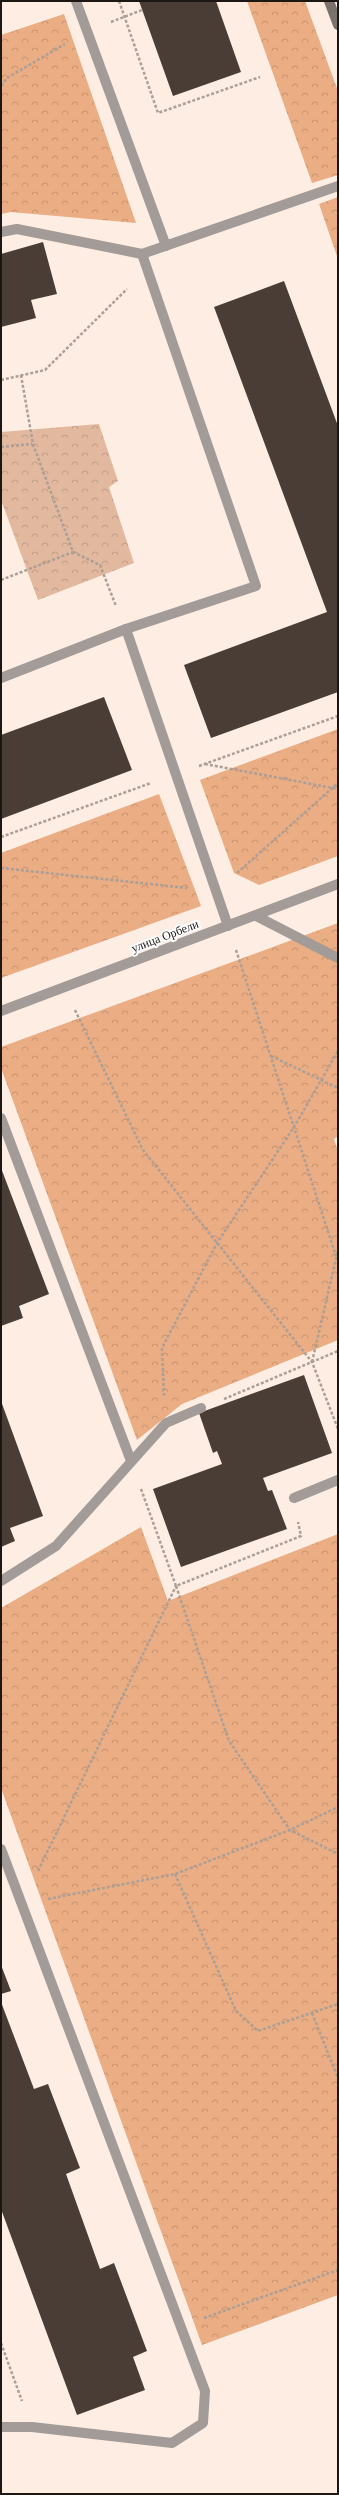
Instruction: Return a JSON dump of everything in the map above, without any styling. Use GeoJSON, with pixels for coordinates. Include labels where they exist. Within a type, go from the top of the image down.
{"type":"FeatureCollection","features":[{"type":"Feature","properties":{"kind":"main road"},"geometry":{"type":"LineString","coordinates":[[329,1],[338,25]]}},
{"type":"Feature","properties":{"kind":"street"},"geometry":{"type":"LineString","coordinates":[[76,1],[166,246]]}},
{"type":"Feature","properties":{"kind":"street"},"geometry":{"type":"LineString","coordinates":[[1,232],[17,229],[142,254],[338,186]]}},
{"type":"Feature","properties":{"kind":"street"},"geometry":{"type":"LineString","coordinates":[[1,678],[126,630],[256,586],[142,254]]}},
{"type":"Feature","properties":{"kind":"street"},"geometry":{"type":"LineString","coordinates":[[126,630],[228,926]]}},
{"type":"Feature","properties":{"kind":"street","name":"улица Орбели"},"geometry":{"type":"LineString","coordinates":[[1,1012],[338,884]]}},
{"type":"Feature","properties":{"kind":"street"},"geometry":{"type":"LineString","coordinates":[[256,916],[338,958]]}},
{"type":"Feature","properties":{"kind":"street"},"geometry":{"type":"LineString","coordinates":[[1,1118],[131,1461]]}},
{"type":"Feature","properties":{"kind":"street"},"geometry":{"type":"LineString","coordinates":[[1,1581],[56,1546],[166,1423],[201,1408]]}},
{"type":"Feature","properties":{"kind":"street"},"geometry":{"type":"LineString","coordinates":[[294,1498],[338,1480]]}},
{"type":"Feature","properties":{"kind":"street"},"geometry":{"type":"LineString","coordinates":[[1,1849],[205,2391],[203,2422],[172,2443],[32,2427],[1,2427]]}},
{"type":"Feature","properties":{"kind":"path"},"geometry":{"type":"LineString","coordinates":[[119,1],[158,113],[260,77]]}},
{"type":"Feature","properties":{"kind":"path"},"geometry":{"type":"LineString","coordinates":[[1,86],[7,78],[87,30],[142,10]]}},
{"type":"Feature","properties":{"kind":"path"},"geometry":{"type":"LineString","coordinates":[[1,380],[45,370],[148,269]]}},
{"type":"Feature","properties":{"kind":"path"},"geometry":{"type":"LineString","coordinates":[[21,375],[33,444],[73,552],[100,565],[126,630]]}},
{"type":"Feature","properties":{"kind":"path"},"geometry":{"type":"LineString","coordinates":[[1,447],[33,444]]}},
{"type":"Feature","properties":{"kind":"path"},"geometry":{"type":"LineString","coordinates":[[1,580],[73,552]]}},
{"type":"Feature","properties":{"kind":"path"},"geometry":{"type":"LineString","coordinates":[[205,764],[338,789]]}},
{"type":"Feature","properties":{"kind":"path"},"geometry":{"type":"LineString","coordinates":[[1,868],[216,892],[338,783]]}},
{"type":"Feature","properties":{"kind":"path"},"geometry":{"type":"LineString","coordinates":[[228,926],[336,1256]]}},
{"type":"Feature","properties":{"kind":"path"},"geometry":{"type":"LineString","coordinates":[[75,1010],[143,1150],[312,1362],[338,1429]]}},
{"type":"Feature","properties":{"kind":"path"},"geometry":{"type":"LineString","coordinates":[[166,1423],[162,1348],[217,1243],[294,1127],[338,1051]]}},
{"type":"Feature","properties":{"kind":"path"},"geometry":{"type":"LineString","coordinates":[[271,1056],[338,1088]]}},
{"type":"Feature","properties":{"kind":"path"},"geometry":{"type":"LineString","coordinates":[[312,1362],[338,1250]]}},
{"type":"Feature","properties":{"kind":"path"},"geometry":{"type":"LineString","coordinates":[[201,1408],[338,1351]]}},
{"type":"Feature","properties":{"kind":"path"},"geometry":{"type":"LineString","coordinates":[[131,1461],[229,1741],[290,1830],[338,1854]]}},
{"type":"Feature","properties":{"kind":"path"},"geometry":{"type":"LineString","coordinates":[[22,1904],[176,1586],[301,1536],[294,1498]]}},
{"type":"Feature","properties":{"kind":"path"},"geometry":{"type":"LineString","coordinates":[[22,1904],[175,1874],[290,1830],[338,1807]]}},
{"type":"Feature","properties":{"kind":"path"},"geometry":{"type":"LineString","coordinates":[[175,1874],[236,2011],[258,2031],[338,2004]]}},
{"type":"Feature","properties":{"kind":"path"},"geometry":{"type":"LineString","coordinates":[[312,2013],[338,2078]]}},
{"type":"Feature","properties":{"kind":"path"},"geometry":{"type":"LineString","coordinates":[[181,2326],[338,2270]]}},
{"type":"Feature","properties":{"kind":"path"},"geometry":{"type":"LineString","coordinates":[[1,2343],[32,2427]]}},
{"type":"Feature","properties":{"kind":"green space"},"geometry":{"type":"Polygon","coordinates":[[[247,1],[305,1],[338,91],[338,175],[312,183],[247,1]]]}},
{"type":"Feature","properties":{"kind":"green space"},"geometry":{"type":"Polygon","coordinates":[[[64,14],[136,223],[11,212],[1,214],[1,35],[64,14]]]}},
{"type":"Feature","properties":{"kind":"green space"},"geometry":{"type":"Polygon","coordinates":[[[338,197],[338,259],[319,204],[338,197]]]}},
{"type":"Feature","properties":{"kind":"green space"},"geometry":{"type":"Polygon","coordinates":[[[99,424],[118,481],[109,487],[134,563],[38,600],[1,500],[1,432],[99,424]]]}},
{"type":"Feature","properties":{"kind":"green space"},"geometry":{"type":"Polygon","coordinates":[[[338,729],[338,856],[259,885],[234,873],[200,780],[338,729]]]}},
{"type":"Feature","properties":{"kind":"green space"},"geometry":{"type":"Polygon","coordinates":[[[159,794],[201,906],[1,978],[1,853],[159,794]]]}},
{"type":"Feature","properties":{"kind":"green space"},"geometry":{"type":"Polygon","coordinates":[[[338,923],[338,1136],[334,1139],[338,1151],[338,1340],[182,1404],[137,1440],[1,1068],[1,1047],[338,923]]]}},
{"type":"Feature","properties":{"kind":"green space"},"geometry":{"type":"Polygon","coordinates":[[[141,1527],[168,1601],[338,1534],[338,2295],[202,2345],[1,1788],[1,1608],[141,1527]]]}},
{"type":"Feature","properties":{"kind":"building"},"geometry":{"type":"Polygon","coordinates":[[[139,1],[216,1],[241,72],[173,96],[139,1]]]}},
{"type":"Feature","properties":{"kind":"building"},"geometry":{"type":"Polygon","coordinates":[[[43,242],[57,294],[31,300],[36,318],[1,327],[1,254],[43,242]]]}},
{"type":"Feature","properties":{"kind":"building"},"geometry":{"type":"Polygon","coordinates":[[[284,281],[338,426],[338,692],[211,738],[184,665],[327,612],[214,307],[284,281]]]}},
{"type":"Feature","properties":{"kind":"building"},"geometry":{"type":"Polygon","coordinates":[[[104,697],[132,770],[1,819],[1,735],[104,697]]]}},
{"type":"Feature","properties":{"kind":"building"},"geometry":{"type":"Polygon","coordinates":[[[1,1168],[49,1294],[19,1306],[23,1318],[1,1326],[1,1168]]]}},
{"type":"Feature","properties":{"kind":"building"},"geometry":{"type":"Polygon","coordinates":[[[304,1375],[332,1453],[263,1478],[268,1491],[272,1490],[287,1529],[181,1567],[153,1489],[222,1464],[217,1451],[213,1453],[199,1413],[304,1375]]]}},
{"type":"Feature","properties":{"kind":"building"},"geometry":{"type":"Polygon","coordinates":[[[1,1401],[43,1516],[10,1528],[15,1541],[1,1547],[1,1401]]]}},
{"type":"Feature","properties":{"kind":"building"},"geometry":{"type":"Polygon","coordinates":[[[1,1965],[11,1991],[1,1994],[1,1965]]]}},
{"type":"Feature","properties":{"kind":"building"},"geometry":{"type":"Polygon","coordinates":[[[1,2002],[34,2089],[48,2084],[80,2168],[66,2174],[100,2269],[114,2263],[147,2351],[133,2357],[145,2390],[77,2415],[1,2209],[1,2002]]]}}]}
